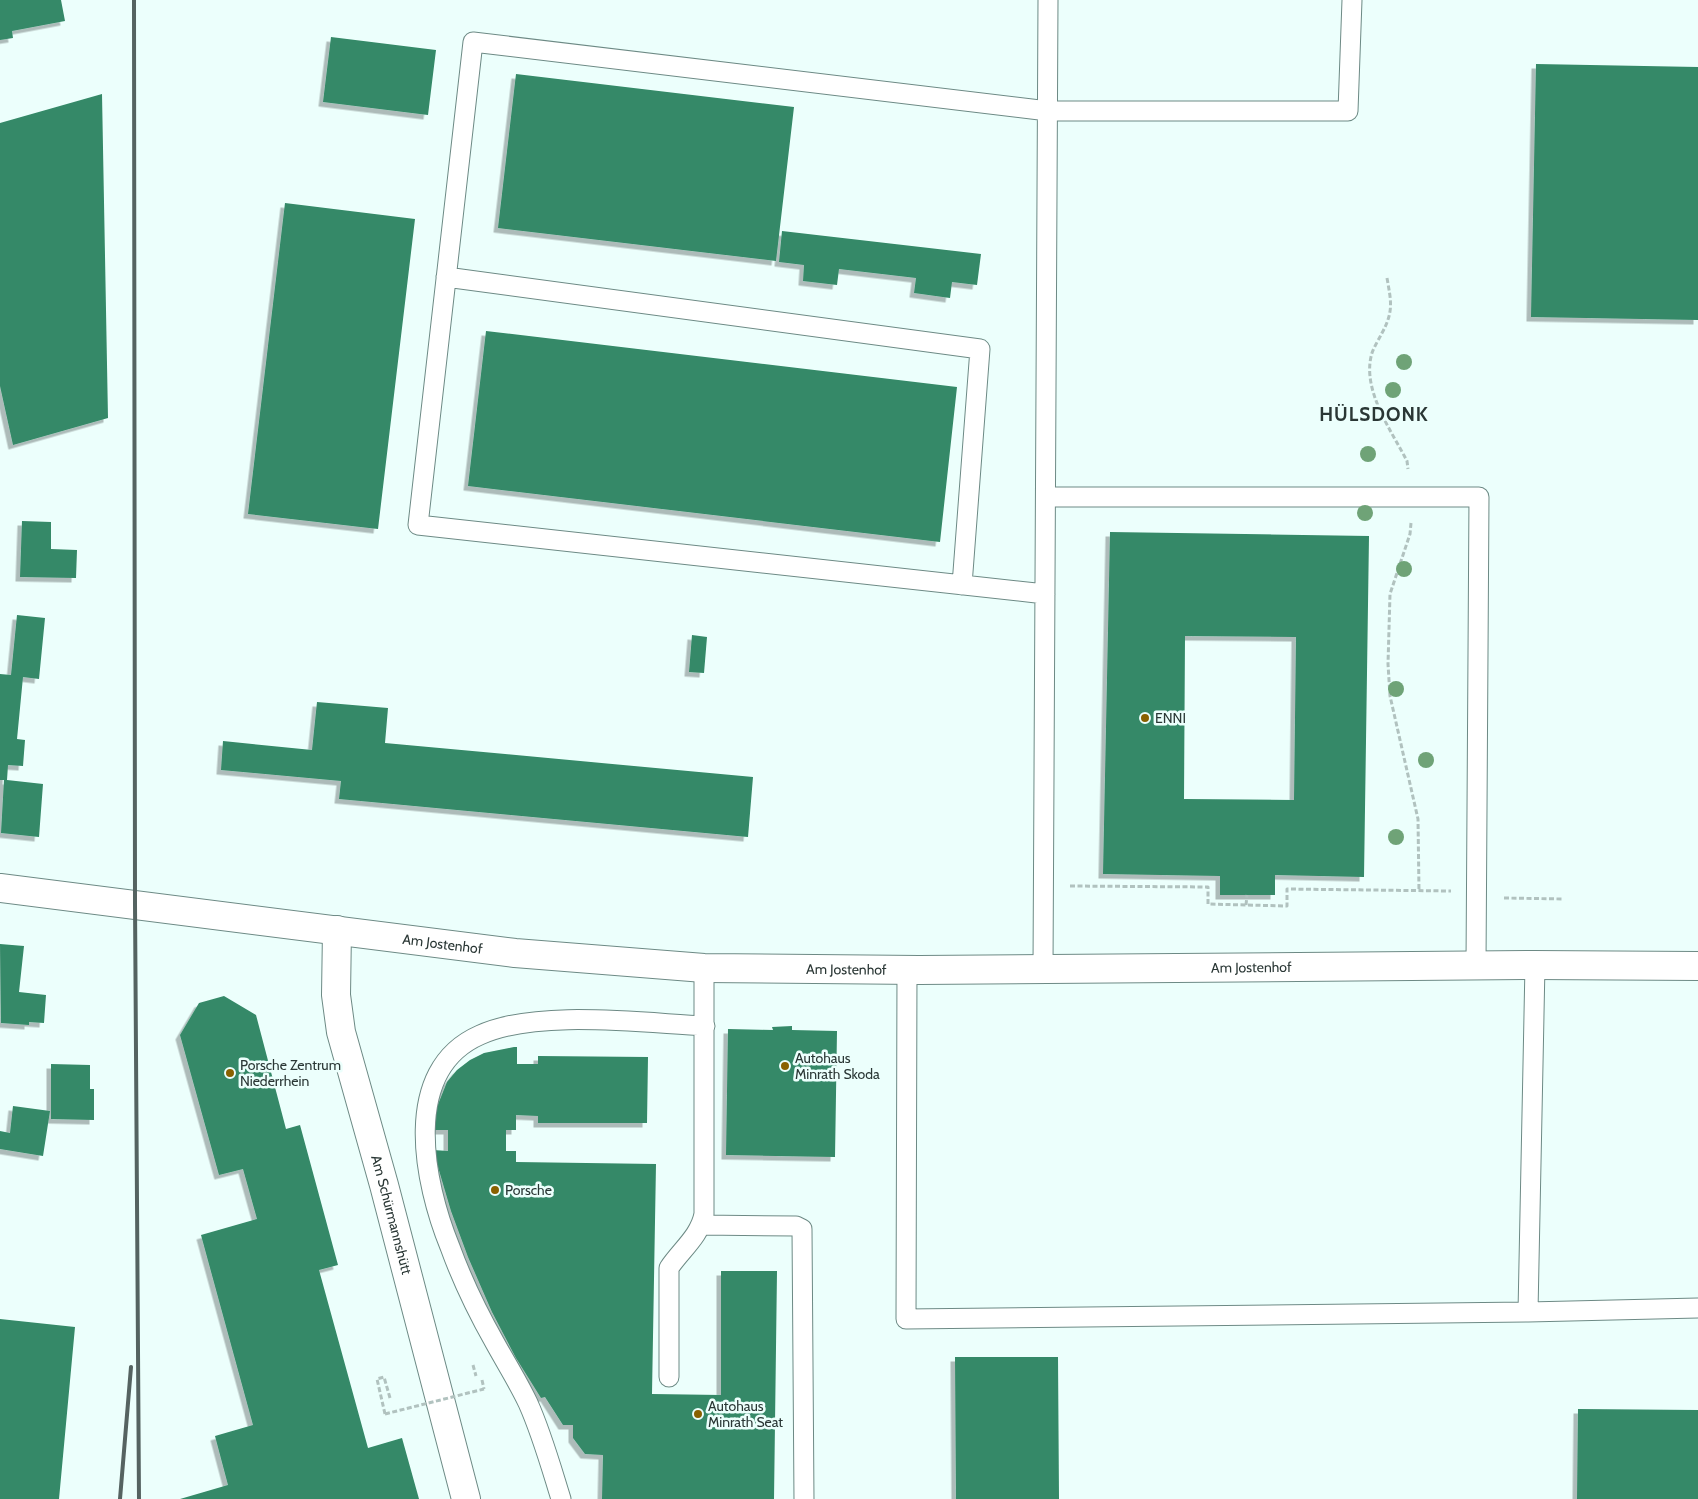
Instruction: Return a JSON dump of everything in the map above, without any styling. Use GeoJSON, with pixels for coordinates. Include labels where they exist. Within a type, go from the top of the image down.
{"type":"FeatureCollection","features":[{"type":"Feature","properties":{"kind":"street","name":"Am Jostenhof"},"geometry":{"type":"LineString","coordinates":[[0,888],[515,953],[704,968],[1043,969],[1535,964],[1698,966]]}},
{"type":"Feature","properties":{"kind":"street","name":"Am Schürmannshütt"},"geometry":{"type":"LineString","coordinates":[[337,930],[336,995],[341,1032],[384,1185],[466,1499]]}},
{"type":"Feature","properties":{"kind":"lane"},"geometry":{"type":"LineString","coordinates":[[1043,969],[1048,0]]}},
{"type":"Feature","properties":{"kind":"lane"},"geometry":{"type":"LineString","coordinates":[[1045,594],[418,525],[473,42],[1048,111],[1348,111],[1352,0]]}},
{"type":"Feature","properties":{"kind":"lane"},"geometry":{"type":"LineString","coordinates":[[446,277],[980,349],[962,585]]}},
{"type":"Feature","properties":{"kind":"lane"},"geometry":{"type":"LineString","coordinates":[[1046,497],[1479,497],[1476,965]]}},
{"type":"Feature","properties":{"kind":"lane"},"geometry":{"type":"LineString","coordinates":[[1528,1312],[1535,964]]}},
{"type":"Feature","properties":{"kind":"lane"},"geometry":{"type":"LineString","coordinates":[[669,1377],[669,1268],[702,1225],[704,968]]}},
{"type":"Feature","properties":{"kind":"lane"},"geometry":{"type":"LineString","coordinates":[[907,969],[906,1319],[1528,1312],[1698,1308]]}},
{"type":"Feature","properties":{"kind":"lane"},"geometry":{"type":"LineString","coordinates":[[561,1499],[528,1402],[493,1340],[449,1247],[430,1180],[425,1139],[428,1096],[440,1067],[458,1047],[481,1034],[520,1024],[583,1020],[705,1026]]}},
{"type":"Feature","properties":{"kind":"lane"},"geometry":{"type":"LineString","coordinates":[[702,1225],[796,1226],[802,1229],[804,1499]]}},
{"type":"Feature","properties":{"kind":"path"},"geometry":{"type":"LineString","coordinates":[[1386,278],[1392,302],[1390,317],[1372,354],[1370,378],[1378,406],[1407,461],[1412,497],[1410,534],[1390,594],[1388,664],[1390,696],[1418,818],[1419,891]]}},
{"type":"Feature","properties":{"kind":"path"},"geometry":{"type":"LineString","coordinates":[[1044,886],[1208,887],[1208,904],[1246,905],[1287,906],[1287,889],[1419,891],[1564,899]]}},
{"type":"Feature","properties":{"kind":"path"},"geometry":{"type":"LineString","coordinates":[[1246,905],[1247,895]]}},
{"type":"Feature","properties":{"kind":"path"},"geometry":{"type":"LineString","coordinates":[[390,1398],[384,1377],[377,1379],[385,1414],[484,1389]]}},
{"type":"Feature","properties":{"kind":"building"},"geometry":{"type":"Polygon","coordinates":[[[0,0],[61,0],[65,21],[12,31],[13,38],[0,40],[0,0]]]}},
{"type":"Feature","properties":{"kind":"building"},"geometry":{"type":"Polygon","coordinates":[[[331,37],[436,50],[428,115],[323,102],[331,37]]]}},
{"type":"Feature","properties":{"kind":"building"},"geometry":{"type":"Polygon","coordinates":[[[1536,64],[1698,67],[1698,320],[1531,317],[1536,64]]]}},
{"type":"Feature","properties":{"kind":"building"},"geometry":{"type":"Polygon","coordinates":[[[516,74],[794,107],[776,261],[498,228],[516,74]]]}},
{"type":"Feature","properties":{"kind":"building"},"geometry":{"type":"Polygon","coordinates":[[[102,94],[108,418],[13,445],[0,386],[0,123],[102,94]]]}},
{"type":"Feature","properties":{"kind":"building"},"geometry":{"type":"Polygon","coordinates":[[[285,203],[415,219],[378,529],[248,514],[285,203]]]}},
{"type":"Feature","properties":{"kind":"building"},"geometry":{"type":"Polygon","coordinates":[[[782,231],[981,254],[977,285],[952,282],[950,298],[914,293],[916,278],[839,269],[837,285],[803,281],[804,265],[779,262],[782,231]]]}},
{"type":"Feature","properties":{"kind":"building"},"geometry":{"type":"Polygon","coordinates":[[[486,331],[957,387],[940,542],[468,486],[486,331]]]}},
{"type":"Feature","properties":{"kind":"building"},"geometry":{"type":"Polygon","coordinates":[[[22,521],[51,522],[51,549],[77,550],[76,578],[20,577],[22,521]]]}},
{"type":"Feature","properties":{"kind":"building","name":"ENNI"},"geometry":{"type":"Polygon","coordinates":[[[1110,532],[1369,536],[1364,877],[1275,875],[1275,895],[1220,895],[1220,876],[1103,874],[1110,532]],[[1185,636],[1184,799],[1294,800],[1296,637],[1185,636]]]}},
{"type":"Feature","properties":{"kind":"building"},"geometry":{"type":"Polygon","coordinates":[[[17,615],[45,618],[39,679],[23,677],[17,739],[25,740],[23,766],[8,765],[7,780],[43,784],[39,837],[1,833],[4,780],[0,780],[0,674],[11,675],[17,615]]]}},
{"type":"Feature","properties":{"kind":"building"},"geometry":{"type":"Polygon","coordinates":[[[692,635],[707,637],[704,673],[689,672],[692,635]]]}},
{"type":"Feature","properties":{"kind":"building"},"geometry":{"type":"Polygon","coordinates":[[[317,702],[388,708],[385,743],[753,777],[748,837],[339,799],[341,781],[221,770],[223,741],[312,750],[317,702]]]}},
{"type":"Feature","properties":{"kind":"building"},"geometry":{"type":"Polygon","coordinates":[[[0,944],[24,946],[19,992],[46,995],[44,1023],[29,1022],[29,1025],[1,1023],[0,944]]]}},
{"type":"Feature","properties":{"kind":"building"},"geometry":{"type":"Polygon","coordinates":[[[224,996],[256,1015],[286,1129],[300,1125],[338,1265],[319,1270],[368,1448],[402,1438],[419,1499],[180,1499],[228,1485],[215,1436],[253,1425],[201,1235],[257,1219],[243,1169],[219,1175],[180,1035],[199,1003],[224,996]]]}},
{"type":"Feature","properties":{"kind":"building"},"geometry":{"type":"Polygon","coordinates":[[[792,1026],[792,1030],[837,1031],[835,1157],[726,1155],[728,1029],[773,1030],[772,1027],[792,1026]]]}},
{"type":"Feature","properties":{"kind":"building"},"geometry":{"type":"Polygon","coordinates":[[[517,1047],[517,1064],[538,1064],[538,1056],[648,1057],[647,1123],[538,1123],[538,1116],[516,1115],[516,1130],[506,1130],[506,1151],[516,1151],[516,1162],[656,1164],[652,1394],[721,1395],[721,1271],[777,1271],[774,1499],[602,1499],[603,1455],[585,1454],[573,1438],[573,1425],[563,1425],[545,1397],[541,1398],[516,1358],[492,1312],[468,1257],[451,1211],[433,1150],[448,1151],[448,1130],[434,1130],[435,1112],[447,1082],[457,1070],[470,1060],[484,1053],[517,1047]]]}},
{"type":"Feature","properties":{"kind":"building"},"geometry":{"type":"Polygon","coordinates":[[[51,1064],[90,1065],[90,1089],[94,1089],[94,1120],[51,1119],[51,1064]]]}},
{"type":"Feature","properties":{"kind":"building"},"geometry":{"type":"Polygon","coordinates":[[[13,1106],[50,1111],[43,1156],[0,1149],[0,1131],[10,1133],[13,1106]]]}},
{"type":"Feature","properties":{"kind":"building"},"geometry":{"type":"Polygon","coordinates":[[[0,1319],[75,1327],[59,1499],[0,1499],[0,1319]]]}},
{"type":"Feature","properties":{"kind":"building"},"geometry":{"type":"Polygon","coordinates":[[[955,1357],[1058,1357],[1059,1499],[956,1499],[955,1357]]]}},
{"type":"Feature","properties":{"kind":"building"},"geometry":{"type":"Polygon","coordinates":[[[1578,1409],[1698,1410],[1698,1499],[1577,1499],[1578,1409]]]}},
{"type":"Feature","properties":{"kind":"railway"},"geometry":{"type":"LineString","coordinates":[[134,0],[135,904],[139,1499]]}},
{"type":"Feature","properties":{"kind":"railway"},"geometry":{"type":"LineString","coordinates":[[120,1499],[131,1367]]}},
{"type":"Feature","properties":{"kind":"place","name":"ENNI"},"geometry":{"type":"Point","coordinates":[1145,718]}},
{"type":"Feature","properties":{"kind":"place","name":"Autohaus Minrath Skoda"},"geometry":{"type":"Point","coordinates":[785,1066]}},
{"type":"Feature","properties":{"kind":"place","name":"Porsche Zentrum Niederrhein"},"geometry":{"type":"Point","coordinates":[230,1073]}},
{"type":"Feature","properties":{"kind":"place","name":"Porsche"},"geometry":{"type":"Point","coordinates":[495,1190]}},
{"type":"Feature","properties":{"kind":"place","name":"Autohaus Minrath Seat"},"geometry":{"type":"Point","coordinates":[698,1414]}},
{"type":"Feature","properties":{"kind":"district","name":"HÜLSDONK"},"geometry":{"type":"Point","coordinates":[1374,414]}}]}
